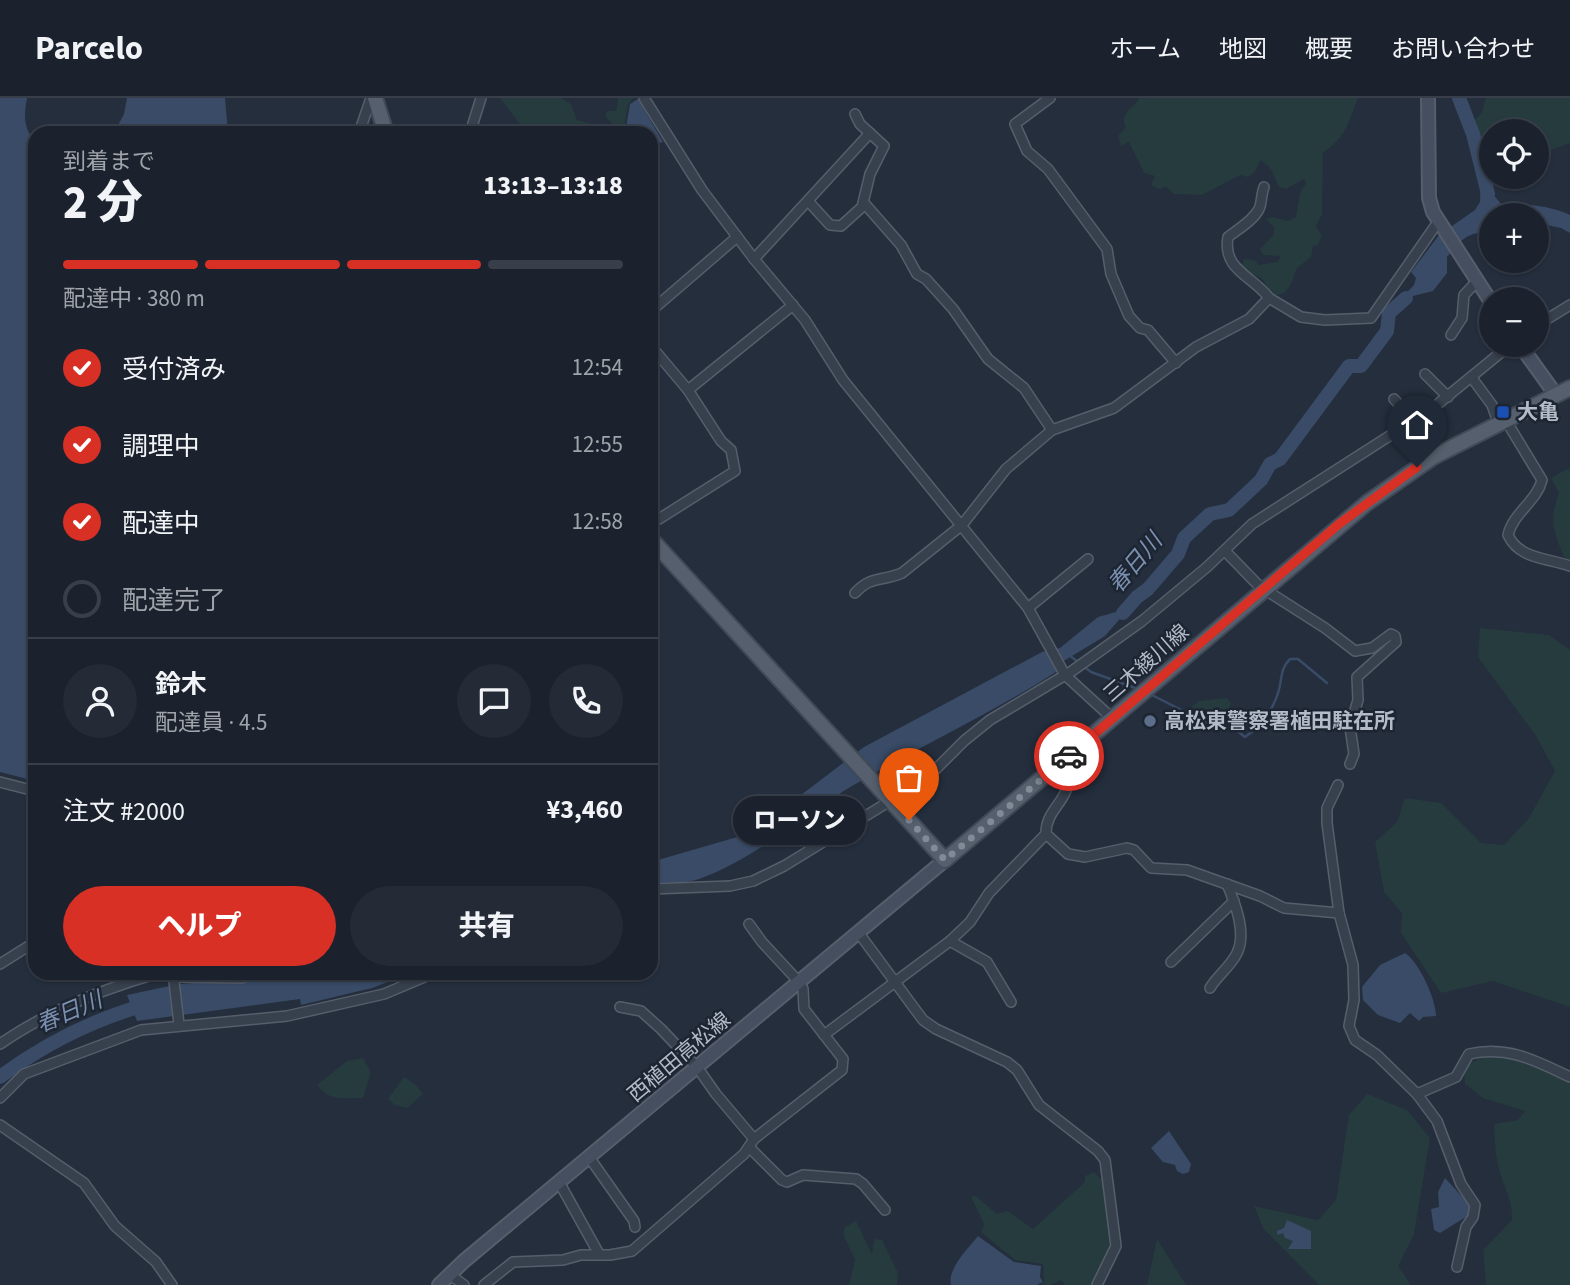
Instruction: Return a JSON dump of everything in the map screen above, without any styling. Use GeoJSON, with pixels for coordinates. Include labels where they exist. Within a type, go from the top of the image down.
{"type":"FeatureCollection","features":[{"type":"Feature","properties":{"kind":"main road"},"geometry":{"type":"LineString","coordinates":[[373,98],[383,126]]}},
{"type":"Feature","properties":{"kind":"main road"},"geometry":{"type":"LineString","coordinates":[[1429,98],[1429,198],[1440,225],[1481,287]]}},
{"type":"Feature","properties":{"kind":"main road"},"geometry":{"type":"LineString","coordinates":[[1529,357],[1556,395]]}},
{"type":"Feature","properties":{"kind":"main road","name":"三木綾川線"},"geometry":{"type":"LineString","coordinates":[[945,860],[1339,524],[1401,477],[1502,421],[1570,388]]}},
{"type":"Feature","properties":{"kind":"main road"},"geometry":{"type":"LineString","coordinates":[[658,547],[945,860]]}},
{"type":"Feature","properties":{"kind":"main road","name":"西植田高松線"},"geometry":{"type":"LineString","coordinates":[[439,1285],[945,860]]}},
{"type":"Feature","properties":{"kind":"street"},"geometry":{"type":"LineString","coordinates":[[362,126],[373,98]]}},
{"type":"Feature","properties":{"kind":"street"},"geometry":{"type":"LineString","coordinates":[[472,126],[481,98]]}},
{"type":"Feature","properties":{"kind":"street"},"geometry":{"type":"LineString","coordinates":[[644,98],[702,190],[793,305],[843,380],[1028,608],[1065,674],[1113,719]]}},
{"type":"Feature","properties":{"kind":"street"},"geometry":{"type":"LineString","coordinates":[[1050,98],[1015,124],[1023,145],[1048,169],[1107,249],[1111,274],[1129,316],[1140,328],[1148,330],[1176,363]]}},
{"type":"Feature","properties":{"kind":"street"},"geometry":{"type":"LineString","coordinates":[[808,201],[835,227],[841,226],[864,203],[870,174],[884,146],[860,124],[855,114]]}},
{"type":"Feature","properties":{"kind":"street"},"geometry":{"type":"LineString","coordinates":[[754,259],[870,133]]}},
{"type":"Feature","properties":{"kind":"street"},"geometry":{"type":"LineString","coordinates":[[1265,187],[1260,195],[1261,207],[1228,237],[1226,246],[1236,272],[1259,285],[1269,298],[1301,317],[1325,320],[1371,318],[1440,225]]}},
{"type":"Feature","properties":{"kind":"street"},"geometry":{"type":"LineString","coordinates":[[864,203],[901,245],[912,268],[926,279],[953,309],[988,359],[1024,387],[1052,430]]}},
{"type":"Feature","properties":{"kind":"street"},"geometry":{"type":"LineString","coordinates":[[658,305],[737,237]]}},
{"type":"Feature","properties":{"kind":"street"},"geometry":{"type":"LineString","coordinates":[[1451,335],[1462,318],[1464,295],[1477,281]]}},
{"type":"Feature","properties":{"kind":"street"},"geometry":{"type":"LineString","coordinates":[[855,593],[866,580],[902,573],[962,525],[1006,469],[1052,430],[1114,408],[1195,347],[1249,318],[1269,298]]}},
{"type":"Feature","properties":{"kind":"street"},"geometry":{"type":"LineString","coordinates":[[688,390],[793,305]]}},
{"type":"Feature","properties":{"kind":"street"},"geometry":{"type":"LineString","coordinates":[[1549,318],[1570,305]]}},
{"type":"Feature","properties":{"kind":"street"},"geometry":{"type":"LineString","coordinates":[[658,354],[688,390],[721,442],[731,450],[735,471],[658,520]]}},
{"type":"Feature","properties":{"kind":"street"},"geometry":{"type":"LineString","coordinates":[[658,889],[730,886],[753,881],[784,866],[891,800],[940,767],[964,741],[990,720],[1065,674],[1142,621],[1266,514],[1448,397],[1496,357]]}},
{"type":"Feature","properties":{"kind":"street"},"geometry":{"type":"LineString","coordinates":[[1424,374],[1448,397]]}},
{"type":"Feature","properties":{"kind":"street"},"geometry":{"type":"LineString","coordinates":[[1472,378],[1542,480],[1540,488],[1511,521],[1507,535],[1513,546],[1524,554],[1570,566]]}},
{"type":"Feature","properties":{"kind":"street"},"geometry":{"type":"LineString","coordinates":[[1394,399],[1413,420]]}},
{"type":"Feature","properties":{"kind":"street"},"geometry":{"type":"LineString","coordinates":[[1224,551],[1263,589],[1325,628],[1355,651],[1372,648],[1391,634],[1395,636],[1396,642],[1392,648],[1357,677],[1356,709],[1350,727],[1354,754],[1350,764]]}},
{"type":"Feature","properties":{"kind":"street"},"geometry":{"type":"LineString","coordinates":[[1028,608],[1088,559]]}},
{"type":"Feature","properties":{"kind":"street"},"geometry":{"type":"LineString","coordinates":[[1062,762],[1068,773],[1067,793],[1045,826],[1051,842],[1068,854],[1085,857],[1127,848],[1134,850],[1151,867],[1187,870],[1260,896],[1284,908],[1339,913]]}},
{"type":"Feature","properties":{"kind":"street"},"geometry":{"type":"LineString","coordinates":[[0,782],[28,789]]}},
{"type":"Feature","properties":{"kind":"street"},"geometry":{"type":"LineString","coordinates":[[1338,785],[1327,808],[1327,823],[1339,913],[1353,965],[1354,1000],[1349,1026],[1355,1040],[1377,1055],[1417,1094],[1437,1121],[1461,1184],[1475,1205],[1473,1217],[1466,1227],[1457,1267]]}},
{"type":"Feature","properties":{"kind":"street"},"geometry":{"type":"LineString","coordinates":[[824,1035],[950,941],[970,922],[989,893],[1046,834]]}},
{"type":"Feature","properties":{"kind":"street"},"geometry":{"type":"LineString","coordinates":[[1210,988],[1236,956],[1240,945],[1234,901],[1227,884]]}},
{"type":"Feature","properties":{"kind":"street"},"geometry":{"type":"LineString","coordinates":[[1171,962],[1234,901]]}},
{"type":"Feature","properties":{"kind":"street"},"geometry":{"type":"LineString","coordinates":[[484,1285],[513,1262],[563,1260],[632,1251],[752,1143],[842,1070],[843,1059],[804,1009],[805,997],[799,982],[749,924]]}},
{"type":"Feature","properties":{"kind":"street"},"geometry":{"type":"LineString","coordinates":[[858,932],[923,1020],[1007,1062],[1017,1070],[1039,1105],[1098,1151],[1105,1160],[1116,1246],[1097,1285]]}},
{"type":"Feature","properties":{"kind":"street"},"geometry":{"type":"LineString","coordinates":[[950,941],[987,962],[1011,1002]]}},
{"type":"Feature","properties":{"kind":"street"},"geometry":{"type":"LineString","coordinates":[[0,964],[3,965],[28,947]]}},
{"type":"Feature","properties":{"kind":"street"},"geometry":{"type":"LineString","coordinates":[[0,1044],[38,1019],[98,992],[137,980]]}},
{"type":"Feature","properties":{"kind":"street"},"geometry":{"type":"LineString","coordinates":[[174,980],[178,1023]]}},
{"type":"Feature","properties":{"kind":"street"},"geometry":{"type":"LineString","coordinates":[[0,1098],[14,1081],[34,1069],[128,1033],[178,1023],[243,1021],[296,1014],[384,994],[417,980]]}},
{"type":"Feature","properties":{"kind":"street"},"geometry":{"type":"LineString","coordinates":[[620,1007],[641,1011],[697,1067],[782,1180],[787,1182],[803,1175],[818,1174],[856,1179],[885,1210]]}},
{"type":"Feature","properties":{"kind":"street"},"geometry":{"type":"LineString","coordinates":[[1417,1094],[1456,1077],[1469,1054],[1485,1051],[1518,1053],[1570,1077]]}},
{"type":"Feature","properties":{"kind":"street"},"geometry":{"type":"LineString","coordinates":[[0,1125],[84,1183],[115,1226],[156,1262],[173,1285]]}},
{"type":"Feature","properties":{"kind":"street"},"geometry":{"type":"LineString","coordinates":[[589,1157],[634,1221],[635,1227]]}},
{"type":"Feature","properties":{"kind":"street"},"geometry":{"type":"LineString","coordinates":[[559,1182],[599,1254]]}},
{"type":"Feature","properties":{"kind":"street"},"geometry":{"type":"LineString","coordinates":[[449,1274],[464,1285]]}},
{"type":"Feature","properties":{"kind":"green space"},"geometry":{"type":"Polygon","coordinates":[[[500,98],[561,98],[571,104],[577,120],[599,126],[521,126],[500,98]]]}},
{"type":"Feature","properties":{"kind":"green space"},"geometry":{"type":"Polygon","coordinates":[[[618,98],[633,98],[628,105],[624,126],[611,126],[612,123],[605,116],[607,111],[616,111],[618,98]]]}},
{"type":"Feature","properties":{"kind":"green space"},"geometry":{"type":"Polygon","coordinates":[[[1139,98],[1358,98],[1342,135],[1323,153],[1322,214],[1316,226],[1322,236],[1318,245],[1313,246],[1311,257],[1297,268],[1284,293],[1274,296],[1263,280],[1241,267],[1244,259],[1254,260],[1259,265],[1278,262],[1281,256],[1263,255],[1260,249],[1274,234],[1274,227],[1266,219],[1272,217],[1288,221],[1296,217],[1300,193],[1306,183],[1304,179],[1286,189],[1279,187],[1271,169],[1261,160],[1254,173],[1248,177],[1240,175],[1202,195],[1174,194],[1166,187],[1159,189],[1151,185],[1155,176],[1144,173],[1129,142],[1121,146],[1118,136],[1126,127],[1125,115],[1139,98]]]}},
{"type":"Feature","properties":{"kind":"green space"},"geometry":{"type":"Polygon","coordinates":[[[1486,98],[1570,98],[1570,143],[1549,150],[1549,119],[1479,119],[1479,142],[1473,122],[1482,112],[1486,98]]]}},
{"type":"Feature","properties":{"kind":"green space"},"geometry":{"type":"Polygon","coordinates":[[[1569,468],[1570,560],[1564,557],[1555,532],[1553,518],[1559,493],[1551,478],[1569,468]]]}},
{"type":"Feature","properties":{"kind":"green space"},"geometry":{"type":"Polygon","coordinates":[[[1480,628],[1549,635],[1570,650],[1570,1007],[1493,981],[1441,993],[1401,933],[1402,913],[1384,892],[1375,842],[1397,822],[1405,798],[1441,803],[1481,843],[1504,845],[1529,818],[1555,771],[1536,736],[1478,657],[1480,628]]]}},
{"type":"Feature","properties":{"kind":"green space"},"geometry":{"type":"Polygon","coordinates":[[[1227,698],[1231,703],[1224,723],[1205,720],[1189,709],[1199,701],[1227,698]]]}},
{"type":"Feature","properties":{"kind":"green space"},"geometry":{"type":"Polygon","coordinates":[[[1484,1056],[1529,1062],[1550,1070],[1570,1084],[1570,1285],[1486,1285],[1483,1250],[1512,1220],[1510,1202],[1498,1163],[1494,1124],[1518,1120],[1525,1111],[1483,1098],[1465,1084],[1464,1067],[1484,1056]]]}},
{"type":"Feature","properties":{"kind":"green space"},"geometry":{"type":"Polygon","coordinates":[[[363,1058],[371,1072],[363,1098],[333,1097],[317,1085],[347,1061],[363,1058]]]}},
{"type":"Feature","properties":{"kind":"green space"},"geometry":{"type":"Polygon","coordinates":[[[404,1077],[415,1084],[423,1094],[407,1108],[395,1105],[388,1099],[404,1077]]]}},
{"type":"Feature","properties":{"kind":"green space"},"geometry":{"type":"Polygon","coordinates":[[[1367,1094],[1407,1110],[1430,1138],[1414,1234],[1398,1266],[1411,1285],[1319,1285],[1263,1228],[1254,1206],[1318,1220],[1336,1200],[1349,1115],[1367,1094]]]}},
{"type":"Feature","properties":{"kind":"green space"},"geometry":{"type":"Polygon","coordinates":[[[1094,1172],[1105,1183],[1112,1231],[1111,1253],[1091,1285],[1065,1285],[1061,1280],[1051,1285],[1041,1285],[1044,1282],[1043,1264],[1015,1260],[981,1232],[984,1224],[971,1197],[976,1196],[997,1214],[1008,1211],[1033,1229],[1085,1182],[1085,1176],[1094,1172]]]}},
{"type":"Feature","properties":{"kind":"green space"},"geometry":{"type":"Polygon","coordinates":[[[856,1221],[872,1254],[874,1239],[882,1240],[898,1273],[897,1285],[849,1285],[855,1260],[843,1234],[845,1227],[856,1221]]]}},
{"type":"Feature","properties":{"kind":"green space"},"geometry":{"type":"Polygon","coordinates":[[[1157,1239],[1186,1285],[1147,1285],[1157,1239]]]}},
{"type":"Feature","properties":{"kind":"water"},"geometry":{"type":"Polygon","coordinates":[[[0,98],[27,98],[28,779],[0,772],[0,98]]]}},
{"type":"Feature","properties":{"kind":"water"},"geometry":{"type":"Polygon","coordinates":[[[127,98],[225,98],[227,126],[118,126],[124,114],[127,98]]]}},
{"type":"Feature","properties":{"kind":"water"},"geometry":{"type":"Polygon","coordinates":[[[638,99],[654,126],[626,126],[630,104],[638,99]]]}},
{"type":"Feature","properties":{"kind":"water"},"geometry":{"type":"Polygon","coordinates":[[[1480,189],[1490,189],[1500,203],[1479,203],[1480,189]]]}},
{"type":"Feature","properties":{"kind":"water"},"geometry":{"type":"Polygon","coordinates":[[[1479,204],[1479,233],[1472,234],[1459,243],[1447,257],[1447,273],[1433,291],[1413,296],[1397,310],[1389,311],[1414,285],[1416,278],[1411,272],[1439,235],[1475,210],[1479,204]]]}},
{"type":"Feature","properties":{"kind":"water"},"geometry":{"type":"Polygon","coordinates":[[[1549,208],[1570,215],[1570,233],[1549,226],[1549,208]]]}},
{"type":"Feature","properties":{"kind":"water"},"geometry":{"type":"Polygon","coordinates":[[[1138,598],[1105,636],[1062,662],[1056,672],[1008,701],[859,782],[761,847],[721,870],[694,881],[658,883],[658,860],[751,833],[864,747],[1042,652],[1060,648],[1098,617],[1116,612],[1138,598]]]}},
{"type":"Feature","properties":{"kind":"water"},"geometry":{"type":"Polygon","coordinates":[[[1405,953],[1416,964],[1426,982],[1436,1016],[1423,1017],[1419,1021],[1410,1013],[1400,1023],[1378,1015],[1363,1000],[1362,987],[1380,965],[1405,953]]]}},
{"type":"Feature","properties":{"kind":"water"},"geometry":{"type":"Polygon","coordinates":[[[235,980],[393,980],[372,988],[301,1005],[300,999],[137,1021],[127,995],[179,984],[235,980]]]}},
{"type":"Feature","properties":{"kind":"water"},"geometry":{"type":"Polygon","coordinates":[[[1169,1131],[1191,1164],[1189,1172],[1183,1174],[1177,1171],[1175,1165],[1163,1162],[1151,1148],[1169,1131]]]}},
{"type":"Feature","properties":{"kind":"water"},"geometry":{"type":"Polygon","coordinates":[[[1445,1178],[1469,1204],[1469,1215],[1440,1233],[1434,1230],[1431,1209],[1439,1207],[1438,1192],[1445,1178]]]}},
{"type":"Feature","properties":{"kind":"water"},"geometry":{"type":"Polygon","coordinates":[[[1287,1220],[1311,1231],[1311,1249],[1288,1249],[1293,1241],[1285,1238],[1283,1233],[1277,1235],[1277,1231],[1284,1228],[1287,1220]]]}},
{"type":"Feature","properties":{"kind":"water"},"geometry":{"type":"Polygon","coordinates":[[[978,1236],[1014,1262],[1041,1266],[1040,1277],[1043,1282],[1037,1285],[951,1285],[955,1265],[978,1236]]]}},
{"type":"Feature","properties":{"kind":"waterway"},"geometry":{"type":"LineString","coordinates":[[1459,98],[1473,134],[1488,194]]}},
{"type":"Feature","properties":{"kind":"waterway","name":"春日川"},"geometry":{"type":"LineString","coordinates":[[1123,613],[1178,554],[1184,538],[1210,514],[1229,510],[1261,480],[1270,464],[1280,459],[1349,366],[1361,366],[1387,331],[1389,313],[1406,298]]}},
{"type":"Feature","properties":{"kind":"waterway"},"geometry":{"type":"LineString","coordinates":[[1069,655],[1091,672],[1138,689]]}},
{"type":"Feature","properties":{"kind":"waterway"},"geometry":{"type":"LineString","coordinates":[[1150,694],[1205,722],[1235,729],[1245,737],[1272,708],[1284,668],[1290,659],[1298,659],[1327,683]]}},
{"type":"Feature","properties":{"kind":"waterway","name":"春日川"},"geometry":{"type":"LineString","coordinates":[[0,1077],[71,1034],[148,1004]]}},
{"type":"Feature","properties":{"kind":"way so far"},"geometry":{"type":"LineString","coordinates":[[909,820],[945,860],[1069,756]]}},
{"type":"Feature","properties":{"kind":"place","name":"大亀"},"geometry":{"type":"Point","coordinates":[1503,412]}},
{"type":"Feature","properties":{"kind":"place","name":"高松東警察署植田駐在所"},"geometry":{"type":"Point","coordinates":[1150,721]}},
{"type":"Feature","properties":{"kind":"place","name":"ローソン"},"geometry":{"type":"Point","coordinates":[909,820]}},
{"type":"Feature","properties":{"kind":"route"},"geometry":{"type":"LineString","coordinates":[[1069,756],[1339,524],[1417,467]]}}]}
